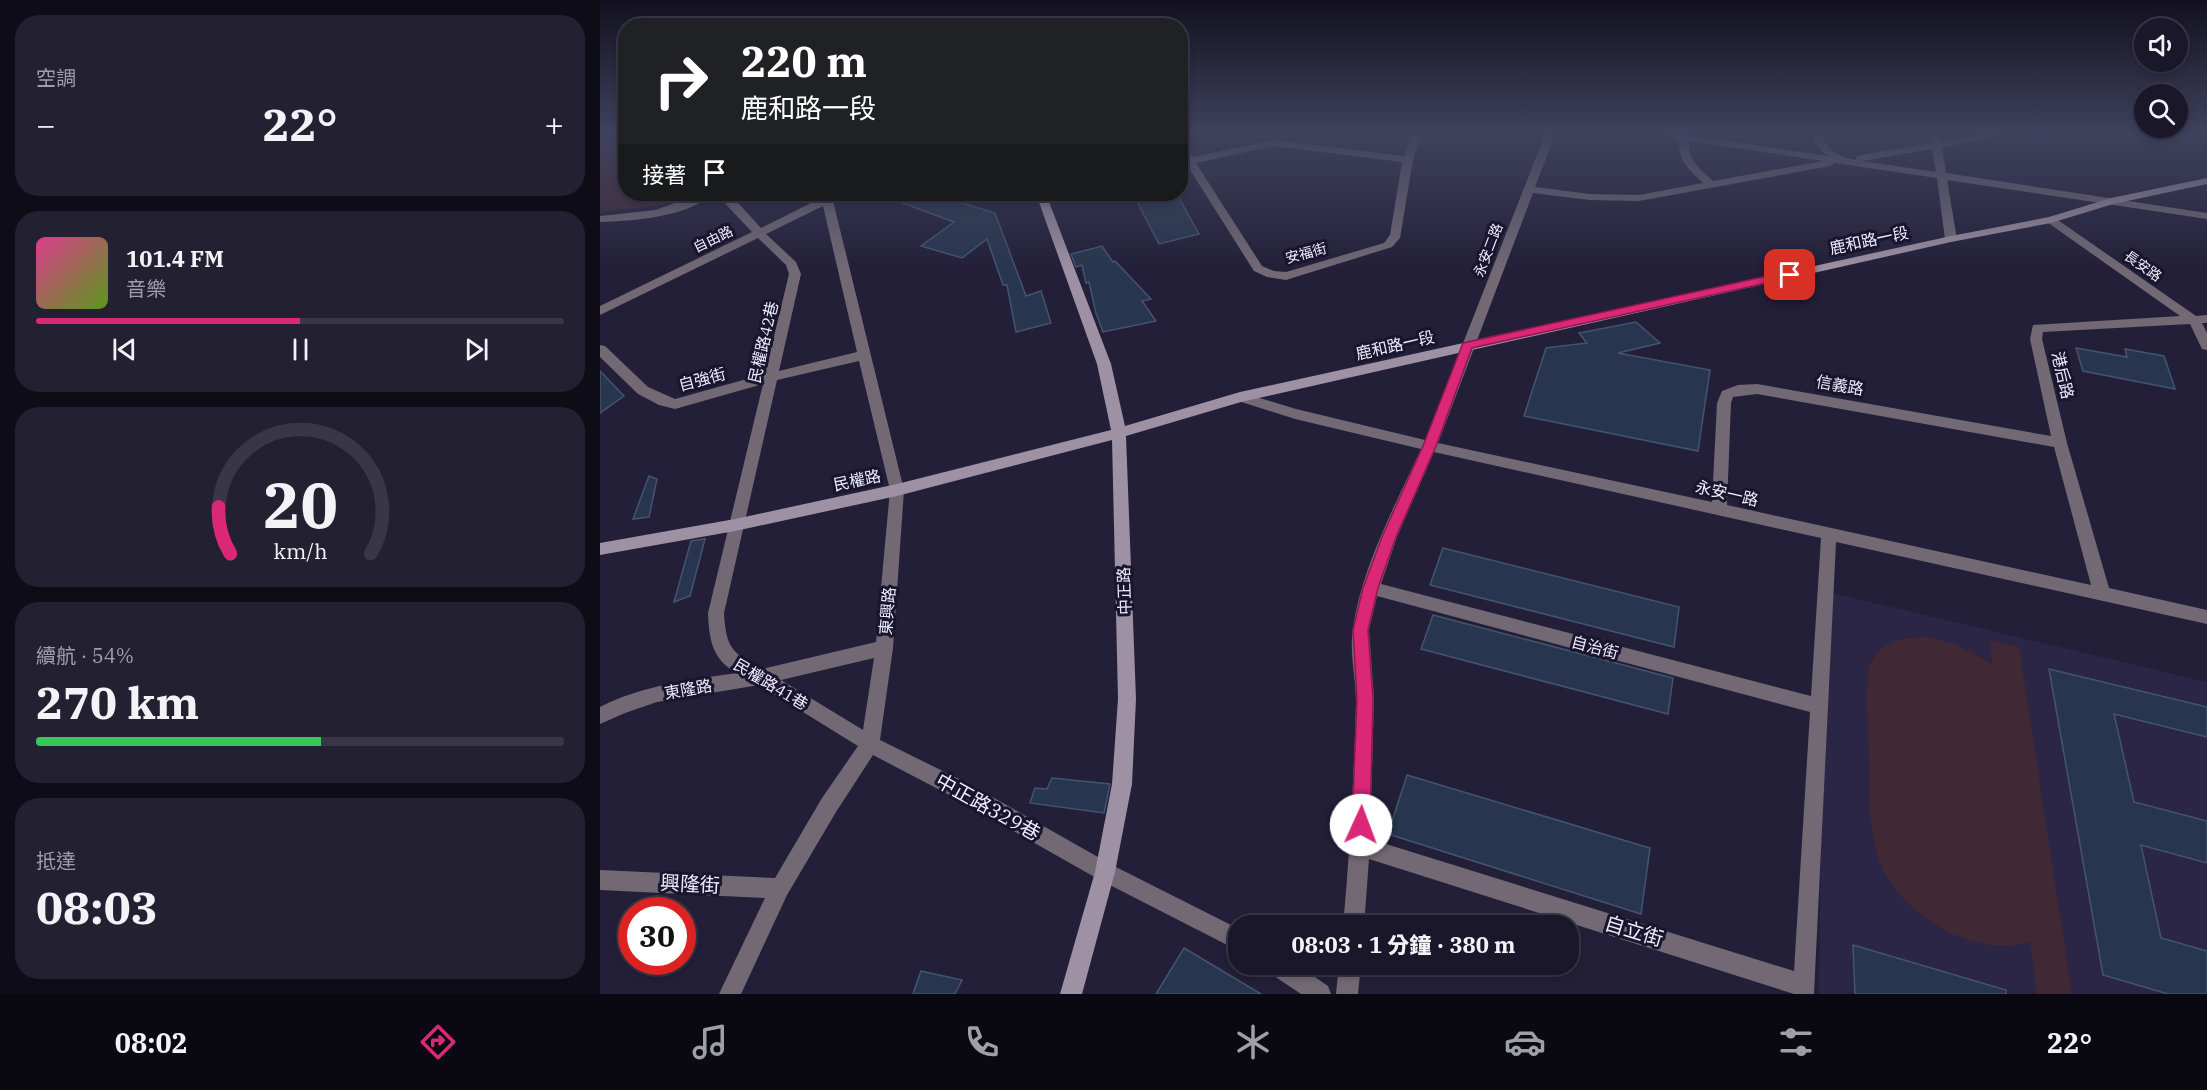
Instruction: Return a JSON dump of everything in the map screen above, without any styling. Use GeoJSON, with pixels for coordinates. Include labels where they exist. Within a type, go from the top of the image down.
{"type":"FeatureCollection","features":[{"type":"Feature","properties":{"kind":"main road","name":"鹿和路一段"},"geometry":{"type":"LineString","coordinates":[[1119,433],[1240,397],[1952,239],[2051,220],[2111,201],[2207,181]]}},
{"type":"Feature","properties":{"kind":"main road","name":"中正路"},"geometry":{"type":"LineString","coordinates":[[1044,201],[1104,364],[1119,433],[1127,699],[1122,784],[1105,872],[1071,994]]}},
{"type":"Feature","properties":{"kind":"main road","name":"民權路"},"geometry":{"type":"LineString","coordinates":[[600,549],[735,525],[897,490],[1119,433]]}},
{"type":"Feature","properties":{"kind":"street","name":"安福街"},"geometry":{"type":"LineString","coordinates":[[1202,178],[1258,268],[1271,274],[1286,276],[1388,245],[1396,236],[1405,178]]}},
{"type":"Feature","properties":{"kind":"street","name":"永安二路"},"geometry":{"type":"LineString","coordinates":[[1354,915],[1360,846],[1365,699],[1361,630],[1371,588],[1389,537],[1430,446],[1532,178]]}},
{"type":"Feature","properties":{"kind":"street"},"geometry":{"type":"LineString","coordinates":[[1705,178],[1712,185]]}},
{"type":"Feature","properties":{"kind":"street"},"geometry":{"type":"LineString","coordinates":[[1528,189],[1619,199],[1639,198],[1748,178]]}},
{"type":"Feature","properties":{"kind":"street"},"geometry":{"type":"LineString","coordinates":[[1942,178],[1952,239]]}},
{"type":"Feature","properties":{"kind":"street"},"geometry":{"type":"LineString","coordinates":[[1958,178],[2207,216]]}},
{"type":"Feature","properties":{"kind":"street"},"geometry":{"type":"LineString","coordinates":[[600,219],[660,214],[693,201]]}},
{"type":"Feature","properties":{"kind":"street","name":"民權路42巷"},"geometry":{"type":"LineString","coordinates":[[730,201],[759,233],[792,264],[795,274],[735,525]]}},
{"type":"Feature","properties":{"kind":"street","name":"自由路"},"geometry":{"type":"LineString","coordinates":[[600,311],[823,201]]}},
{"type":"Feature","properties":{"kind":"street","name":"東興路"},"geometry":{"type":"LineString","coordinates":[[730,994],[780,888],[829,805],[870,744],[884,648],[897,490],[865,355],[834,201]]}},
{"type":"Feature","properties":{"kind":"street","name":"長安路"},"geometry":{"type":"LineString","coordinates":[[2051,220],[2201,320],[2207,346]]}},
{"type":"Feature","properties":{"kind":"street","name":"港后路"},"geometry":{"type":"LineString","coordinates":[[2102,594],[2060,443],[2036,339],[2037,328],[2201,320]]}},
{"type":"Feature","properties":{"kind":"street","name":"自強街"},"geometry":{"type":"LineString","coordinates":[[600,349],[644,390],[664,403],[675,404],[772,377],[865,355]]}},
{"type":"Feature","properties":{"kind":"street","name":"信義路"},"geometry":{"type":"LineString","coordinates":[[1719,509],[1724,403],[1727,394],[1738,390],[1757,389],[2060,443]]}},
{"type":"Feature","properties":{"kind":"street","name":"永安一路"},"geometry":{"type":"LineString","coordinates":[[1240,397],[1295,414],[1430,446],[2207,617]]}},
{"type":"Feature","properties":{"kind":"street","name":"民權路41巷"},"geometry":{"type":"LineString","coordinates":[[735,525],[716,613],[721,648],[731,662],[761,676],[870,744]]}},
{"type":"Feature","properties":{"kind":"street"},"geometry":{"type":"LineString","coordinates":[[1804,989],[1828,534]]}},
{"type":"Feature","properties":{"kind":"street","name":"自治街"},"geometry":{"type":"LineString","coordinates":[[1371,588],[1820,706]]}},
{"type":"Feature","properties":{"kind":"street","name":"東隆路"},"geometry":{"type":"LineString","coordinates":[[600,716],[615,707],[645,696],[761,676],[884,648]]}},
{"type":"Feature","properties":{"kind":"street","name":"中正路329巷"},"geometry":{"type":"LineString","coordinates":[[870,744],[966,793],[1105,872],[1228,934]]}},
{"type":"Feature","properties":{"kind":"street","name":"自立街"},"geometry":{"type":"LineString","coordinates":[[1360,846],[1804,989]]}},
{"type":"Feature","properties":{"kind":"street","name":"興隆街"},"geometry":{"type":"LineString","coordinates":[[600,880],[780,888]]}},
{"type":"Feature","properties":{"kind":"street"},"geometry":{"type":"LineString","coordinates":[[1292,975],[1320,994]]}},
{"type":"Feature","properties":{"kind":"street"},"geometry":{"type":"LineString","coordinates":[[1347,994],[1349,975]]}},
{"type":"Feature","properties":{"kind":"shaded area"},"geometry":{"type":"Polygon","coordinates":[[[600,178],[618,178],[618,201],[671,201],[664,205],[600,212],[600,178]]]}},
{"type":"Feature","properties":{"kind":"shaded area"},"geometry":{"type":"Polygon","coordinates":[[[1824,591],[2207,682],[2207,994],[1819,994],[1824,591]]]}},
{"type":"Feature","properties":{"kind":"shaded area"},"geometry":{"type":"Polygon","coordinates":[[[1927,637],[1956,644],[1992,664],[1990,640],[2019,647],[2072,994],[2037,994],[2030,941],[2002,946],[1983,944],[1955,935],[1935,924],[1900,895],[1879,860],[1871,821],[1868,670],[1878,653],[1891,643],[1908,638],[1927,637]]]}},
{"type":"Feature","properties":{"kind":"building"},"geometry":{"type":"Polygon","coordinates":[[[897,201],[961,201],[959,202],[995,213],[1026,296],[1041,291],[1051,323],[1016,332],[1007,285],[1003,285],[987,239],[962,258],[921,246],[954,222],[897,201]]]}},
{"type":"Feature","properties":{"kind":"building"},"geometry":{"type":"Polygon","coordinates":[[[1137,201],[1181,201],[1199,234],[1159,244],[1137,201]]]}},
{"type":"Feature","properties":{"kind":"building"},"geometry":{"type":"Polygon","coordinates":[[[1102,246],[1113,262],[1115,261],[1151,299],[1142,301],[1156,321],[1103,332],[1089,282],[1086,283],[1082,265],[1076,267],[1071,254],[1102,246]]]}},
{"type":"Feature","properties":{"kind":"building"},"geometry":{"type":"Polygon","coordinates":[[[1636,322],[1660,343],[1618,353],[1710,370],[1698,451],[1524,416],[1546,348],[1587,343],[1579,333],[1636,322]]]}},
{"type":"Feature","properties":{"kind":"building"},"geometry":{"type":"Polygon","coordinates":[[[2076,348],[2127,357],[2125,349],[2164,356],[2175,389],[2083,371],[2076,348]]]}},
{"type":"Feature","properties":{"kind":"building"},"geometry":{"type":"Polygon","coordinates":[[[600,371],[624,396],[600,413],[600,371]]]}},
{"type":"Feature","properties":{"kind":"building"},"geometry":{"type":"Polygon","coordinates":[[[649,476],[657,479],[649,517],[633,519],[649,476]]]}},
{"type":"Feature","properties":{"kind":"building"},"geometry":{"type":"Polygon","coordinates":[[[705,539],[690,596],[674,602],[691,541],[705,539]]]}},
{"type":"Feature","properties":{"kind":"building"},"geometry":{"type":"Polygon","coordinates":[[[1443,548],[1679,607],[1674,647],[1430,585],[1443,548]]]}},
{"type":"Feature","properties":{"kind":"building"},"geometry":{"type":"Polygon","coordinates":[[[1433,615],[1673,678],[1668,714],[1421,649],[1433,615]]]}},
{"type":"Feature","properties":{"kind":"building"},"geometry":{"type":"Polygon","coordinates":[[[2049,669],[2207,707],[2207,737],[2114,714],[2134,802],[2207,821],[2207,863],[2141,845],[2161,938],[2207,951],[2207,994],[2168,994],[2103,975],[2049,669]]]}},
{"type":"Feature","properties":{"kind":"building"},"geometry":{"type":"Polygon","coordinates":[[[1407,775],[1650,848],[1641,914],[1388,834],[1407,775]]]}},
{"type":"Feature","properties":{"kind":"building"},"geometry":{"type":"Polygon","coordinates":[[[1052,778],[1110,784],[1104,813],[1030,803],[1035,788],[1047,789],[1052,778]]]}},
{"type":"Feature","properties":{"kind":"building"},"geometry":{"type":"Polygon","coordinates":[[[1853,945],[2006,990],[2006,994],[1855,994],[1853,945]]]}},
{"type":"Feature","properties":{"kind":"building"},"geometry":{"type":"Polygon","coordinates":[[[1184,948],[1261,994],[1156,994],[1184,948]]]}},
{"type":"Feature","properties":{"kind":"building"},"geometry":{"type":"Polygon","coordinates":[[[921,971],[962,980],[955,994],[913,994],[921,971]]]}},
{"type":"Feature","properties":{"kind":"route"},"geometry":{"type":"LineString","coordinates":[[1361,825],[1365,699],[1361,630],[1371,588],[1389,537],[1430,446],[1467,345],[1790,275]]}}]}
